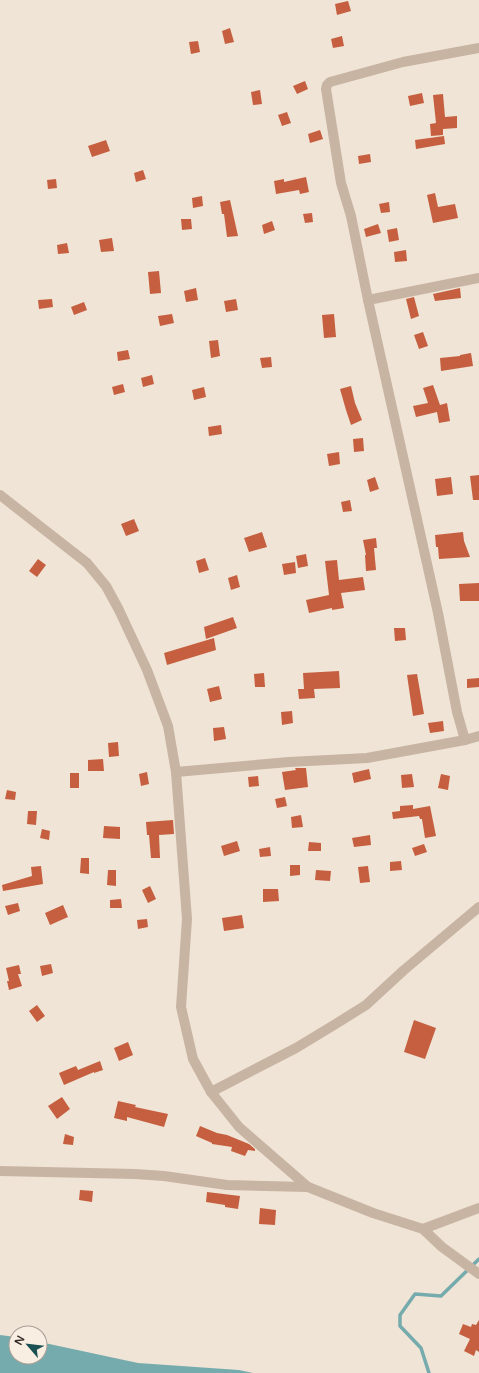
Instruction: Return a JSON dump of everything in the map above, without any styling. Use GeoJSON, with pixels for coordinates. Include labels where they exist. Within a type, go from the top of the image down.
{"type":"FeatureCollection","features":[{"type":"Feature","properties":{"kind":"street"},"geometry":{"type":"LineString","coordinates":[[465,740],[457,712],[438,613],[368,300],[351,216],[342,183],[326,89],[330,82],[362,72],[403,62],[479,48]]}},
{"type":"Feature","properties":{"kind":"street"},"geometry":{"type":"LineString","coordinates":[[368,300],[479,278]]}},
{"type":"Feature","properties":{"kind":"street"},"geometry":{"type":"LineString","coordinates":[[0,495],[87,563],[106,586],[147,670],[168,726],[176,772],[187,919],[181,1007],[194,1060],[211,1092],[240,1127],[308,1187],[373,1213],[423,1229],[442,1247],[479,1274]]}},
{"type":"Feature","properties":{"kind":"street"},"geometry":{"type":"LineString","coordinates":[[176,772],[289,762],[367,758],[465,740],[479,736]]}},
{"type":"Feature","properties":{"kind":"street"},"geometry":{"type":"LineString","coordinates":[[211,1092],[296,1048],[366,1005],[404,970],[479,907]]}},
{"type":"Feature","properties":{"kind":"street"},"geometry":{"type":"LineString","coordinates":[[0,1171],[136,1174],[164,1176],[227,1185],[308,1187]]}},
{"type":"Feature","properties":{"kind":"street"},"geometry":{"type":"LineString","coordinates":[[423,1229],[479,1208]]}},
{"type":"Feature","properties":{"kind":"water"},"geometry":{"type":"Polygon","coordinates":[[[0,1335],[8,1336],[8,1365],[48,1365],[48,1344],[138,1363],[239,1370],[253,1373],[0,1373],[0,1335]]]}},
{"type":"Feature","properties":{"kind":"building"},"geometry":{"type":"Polygon","coordinates":[[[348,1],[351,11],[337,15],[335,4],[348,1]]]}},
{"type":"Feature","properties":{"kind":"building"},"geometry":{"type":"Polygon","coordinates":[[[230,28],[234,42],[225,44],[222,31],[230,28]]]}},
{"type":"Feature","properties":{"kind":"building"},"geometry":{"type":"Polygon","coordinates":[[[342,36],[344,46],[333,48],[331,39],[342,36]]]}},
{"type":"Feature","properties":{"kind":"building"},"geometry":{"type":"Polygon","coordinates":[[[198,41],[200,52],[191,54],[189,42],[198,41]]]}},
{"type":"Feature","properties":{"kind":"building"},"geometry":{"type":"Polygon","coordinates":[[[305,81],[308,89],[297,94],[293,86],[305,81]]]}},
{"type":"Feature","properties":{"kind":"building"},"geometry":{"type":"Polygon","coordinates":[[[260,90],[262,104],[253,105],[251,92],[260,90]]]}},
{"type":"Feature","properties":{"kind":"building"},"geometry":{"type":"Polygon","coordinates":[[[422,93],[424,103],[410,106],[408,96],[422,93]]]}},
{"type":"Feature","properties":{"kind":"building"},"geometry":{"type":"Polygon","coordinates":[[[443,94],[445,117],[457,116],[457,128],[443,129],[443,135],[431,136],[430,124],[436,123],[433,95],[443,94]]]}},
{"type":"Feature","properties":{"kind":"building"},"geometry":{"type":"Polygon","coordinates":[[[287,112],[291,123],[282,126],[278,115],[287,112]]]}},
{"type":"Feature","properties":{"kind":"building"},"geometry":{"type":"Polygon","coordinates":[[[320,130],[323,139],[310,143],[308,134],[320,130]]]}},
{"type":"Feature","properties":{"kind":"building"},"geometry":{"type":"Polygon","coordinates":[[[444,136],[445,144],[416,149],[415,140],[444,136]]]}},
{"type":"Feature","properties":{"kind":"building"},"geometry":{"type":"Polygon","coordinates":[[[106,140],[110,151],[92,157],[88,146],[106,140]]]}},
{"type":"Feature","properties":{"kind":"building"},"geometry":{"type":"Polygon","coordinates":[[[370,154],[371,162],[359,164],[358,156],[370,154]]]}},
{"type":"Feature","properties":{"kind":"building"},"geometry":{"type":"Polygon","coordinates":[[[143,170],[146,179],[136,182],[134,173],[143,170]]]}},
{"type":"Feature","properties":{"kind":"building"},"geometry":{"type":"Polygon","coordinates":[[[306,177],[309,192],[300,194],[299,190],[276,194],[274,181],[284,179],[284,182],[306,177]]]}},
{"type":"Feature","properties":{"kind":"building"},"geometry":{"type":"Polygon","coordinates":[[[56,179],[57,188],[48,189],[47,180],[56,179]]]}},
{"type":"Feature","properties":{"kind":"building"},"geometry":{"type":"Polygon","coordinates":[[[435,193],[438,207],[455,204],[458,218],[433,223],[427,195],[435,193]]]}},
{"type":"Feature","properties":{"kind":"building"},"geometry":{"type":"Polygon","coordinates":[[[202,196],[203,206],[193,208],[192,198],[202,196]]]}},
{"type":"Feature","properties":{"kind":"building"},"geometry":{"type":"Polygon","coordinates":[[[230,200],[238,236],[227,237],[224,214],[222,214],[220,202],[230,200]]]}},
{"type":"Feature","properties":{"kind":"building"},"geometry":{"type":"Polygon","coordinates":[[[389,202],[390,212],[381,213],[379,204],[389,202]]]}},
{"type":"Feature","properties":{"kind":"building"},"geometry":{"type":"Polygon","coordinates":[[[312,213],[313,222],[305,223],[303,214],[312,213]]]}},
{"type":"Feature","properties":{"kind":"building"},"geometry":{"type":"Polygon","coordinates":[[[181,219],[191,219],[192,229],[182,230],[181,219]]]}},
{"type":"Feature","properties":{"kind":"building"},"geometry":{"type":"Polygon","coordinates":[[[272,221],[275,230],[264,234],[262,225],[272,221]]]}},
{"type":"Feature","properties":{"kind":"building"},"geometry":{"type":"Polygon","coordinates":[[[378,224],[381,233],[366,237],[364,229],[378,224]]]}},
{"type":"Feature","properties":{"kind":"building"},"geometry":{"type":"Polygon","coordinates":[[[397,228],[399,240],[389,242],[387,230],[397,228]]]}},
{"type":"Feature","properties":{"kind":"building"},"geometry":{"type":"Polygon","coordinates":[[[112,238],[114,251],[101,252],[99,240],[112,238]]]}},
{"type":"Feature","properties":{"kind":"building"},"geometry":{"type":"Polygon","coordinates":[[[67,243],[69,253],[58,254],[57,245],[67,243]]]}},
{"type":"Feature","properties":{"kind":"building"},"geometry":{"type":"Polygon","coordinates":[[[406,250],[407,261],[395,262],[394,252],[406,250]]]}},
{"type":"Feature","properties":{"kind":"building"},"geometry":{"type":"Polygon","coordinates":[[[159,271],[161,293],[150,294],[148,272],[159,271]]]}},
{"type":"Feature","properties":{"kind":"building"},"geometry":{"type":"Polygon","coordinates":[[[196,288],[198,300],[186,302],[184,291],[196,288]]]}},
{"type":"Feature","properties":{"kind":"building"},"geometry":{"type":"Polygon","coordinates":[[[460,288],[461,298],[435,301],[433,294],[460,288]]]}},
{"type":"Feature","properties":{"kind":"building"},"geometry":{"type":"Polygon","coordinates":[[[414,297],[419,316],[411,319],[406,299],[414,297]]]}},
{"type":"Feature","properties":{"kind":"building"},"geometry":{"type":"Polygon","coordinates":[[[52,299],[53,307],[39,309],[38,300],[52,299]]]}},
{"type":"Feature","properties":{"kind":"building"},"geometry":{"type":"Polygon","coordinates":[[[236,299],[238,310],[226,312],[224,301],[236,299]]]}},
{"type":"Feature","properties":{"kind":"building"},"geometry":{"type":"Polygon","coordinates":[[[84,302],[87,310],[74,315],[71,307],[84,302]]]}},
{"type":"Feature","properties":{"kind":"building"},"geometry":{"type":"Polygon","coordinates":[[[172,314],[174,323],[160,326],[158,316],[172,314]]]}},
{"type":"Feature","properties":{"kind":"building"},"geometry":{"type":"Polygon","coordinates":[[[334,314],[336,337],[324,338],[322,315],[334,314]]]}},
{"type":"Feature","properties":{"kind":"building"},"geometry":{"type":"Polygon","coordinates":[[[423,332],[428,346],[419,349],[414,335],[423,332]]]}},
{"type":"Feature","properties":{"kind":"building"},"geometry":{"type":"Polygon","coordinates":[[[218,340],[220,356],[211,358],[209,341],[218,340]]]}},
{"type":"Feature","properties":{"kind":"building"},"geometry":{"type":"Polygon","coordinates":[[[128,350],[130,359],[118,361],[117,352],[128,350]]]}},
{"type":"Feature","properties":{"kind":"building"},"geometry":{"type":"Polygon","coordinates":[[[471,353],[473,366],[441,371],[440,358],[460,356],[471,353]]]}},
{"type":"Feature","properties":{"kind":"building"},"geometry":{"type":"Polygon","coordinates":[[[271,357],[272,367],[262,368],[260,358],[271,357]]]}},
{"type":"Feature","properties":{"kind":"building"},"geometry":{"type":"Polygon","coordinates":[[[152,375],[154,384],[143,387],[141,378],[152,375]]]}},
{"type":"Feature","properties":{"kind":"building"},"geometry":{"type":"Polygon","coordinates":[[[123,384],[125,392],[114,395],[112,387],[123,384]]]}},
{"type":"Feature","properties":{"kind":"building"},"geometry":{"type":"Polygon","coordinates":[[[433,385],[440,405],[447,403],[450,421],[439,423],[437,412],[416,417],[413,406],[428,403],[423,388],[433,385]]]}},
{"type":"Feature","properties":{"kind":"building"},"geometry":{"type":"Polygon","coordinates":[[[351,386],[355,403],[362,420],[351,425],[340,389],[351,386]]]}},
{"type":"Feature","properties":{"kind":"building"},"geometry":{"type":"Polygon","coordinates":[[[204,387],[206,397],[194,400],[192,390],[204,387]]]}},
{"type":"Feature","properties":{"kind":"building"},"geometry":{"type":"Polygon","coordinates":[[[221,425],[222,434],[209,436],[208,427],[221,425]]]}},
{"type":"Feature","properties":{"kind":"building"},"geometry":{"type":"Polygon","coordinates":[[[363,438],[364,451],[354,452],[353,439],[363,438]]]}},
{"type":"Feature","properties":{"kind":"building"},"geometry":{"type":"Polygon","coordinates":[[[339,452],[340,464],[329,466],[327,454],[339,452]]]}},
{"type":"Feature","properties":{"kind":"building"},"geometry":{"type":"Polygon","coordinates":[[[479,475],[479,500],[473,500],[470,476],[479,475]]]}},
{"type":"Feature","properties":{"kind":"building"},"geometry":{"type":"Polygon","coordinates":[[[375,477],[379,489],[370,492],[367,480],[375,477]]]}},
{"type":"Feature","properties":{"kind":"building"},"geometry":{"type":"Polygon","coordinates":[[[451,477],[453,494],[437,496],[435,479],[451,477]]]}},
{"type":"Feature","properties":{"kind":"building"},"geometry":{"type":"Polygon","coordinates":[[[350,500],[352,511],[343,512],[341,502],[350,500]]]}},
{"type":"Feature","properties":{"kind":"building"},"geometry":{"type":"Polygon","coordinates":[[[134,519],[139,531],[126,536],[121,524],[134,519]]]}},
{"type":"Feature","properties":{"kind":"building"},"geometry":{"type":"Polygon","coordinates":[[[262,532],[267,547],[249,552],[244,538],[262,532]]]}},
{"type":"Feature","properties":{"kind":"building"},"geometry":{"type":"Polygon","coordinates":[[[463,532],[464,541],[470,557],[439,559],[435,535],[463,532]]]}},
{"type":"Feature","properties":{"kind":"building"},"geometry":{"type":"Polygon","coordinates":[[[376,538],[377,548],[374,548],[376,570],[366,571],[366,555],[363,540],[376,538]]]}},
{"type":"Feature","properties":{"kind":"building"},"geometry":{"type":"Polygon","coordinates":[[[306,554],[308,566],[298,568],[296,556],[306,554]]]}},
{"type":"Feature","properties":{"kind":"building"},"geometry":{"type":"Polygon","coordinates":[[[205,558],[209,570],[199,573],[196,561],[205,558]]]}},
{"type":"Feature","properties":{"kind":"building"},"geometry":{"type":"Polygon","coordinates":[[[38,559],[46,565],[37,577],[29,571],[38,559]]]}},
{"type":"Feature","properties":{"kind":"building"},"geometry":{"type":"Polygon","coordinates":[[[337,560],[339,580],[363,577],[365,590],[341,593],[344,608],[332,610],[332,608],[309,613],[306,600],[329,595],[325,561],[337,560]]]}},
{"type":"Feature","properties":{"kind":"building"},"geometry":{"type":"Polygon","coordinates":[[[295,562],[296,573],[284,575],[282,564],[295,562]]]}},
{"type":"Feature","properties":{"kind":"building"},"geometry":{"type":"Polygon","coordinates":[[[237,575],[240,587],[231,590],[228,578],[237,575]]]}},
{"type":"Feature","properties":{"kind":"building"},"geometry":{"type":"Polygon","coordinates":[[[479,583],[479,601],[460,601],[459,584],[479,583]]]}},
{"type":"Feature","properties":{"kind":"building"},"geometry":{"type":"Polygon","coordinates":[[[233,617],[237,628],[206,639],[204,627],[233,617]]]}},
{"type":"Feature","properties":{"kind":"building"},"geometry":{"type":"Polygon","coordinates":[[[394,628],[405,628],[406,640],[395,641],[394,628]]]}},
{"type":"Feature","properties":{"kind":"building"},"geometry":{"type":"Polygon","coordinates":[[[214,638],[216,650],[167,665],[164,653],[214,638]]]}},
{"type":"Feature","properties":{"kind":"building"},"geometry":{"type":"Polygon","coordinates":[[[339,671],[340,688],[314,689],[315,698],[299,699],[298,689],[304,689],[303,673],[339,671]]]}},
{"type":"Feature","properties":{"kind":"building"},"geometry":{"type":"Polygon","coordinates":[[[264,673],[265,687],[255,687],[254,674],[264,673]]]}},
{"type":"Feature","properties":{"kind":"building"},"geometry":{"type":"Polygon","coordinates":[[[417,674],[424,714],[413,716],[407,675],[417,674]]]}},
{"type":"Feature","properties":{"kind":"building"},"geometry":{"type":"Polygon","coordinates":[[[479,678],[479,687],[467,688],[467,679],[479,678]]]}},
{"type":"Feature","properties":{"kind":"building"},"geometry":{"type":"Polygon","coordinates":[[[219,686],[222,699],[210,702],[207,689],[219,686]]]}},
{"type":"Feature","properties":{"kind":"building"},"geometry":{"type":"Polygon","coordinates":[[[292,711],[293,723],[282,725],[281,712],[292,711]]]}},
{"type":"Feature","properties":{"kind":"building"},"geometry":{"type":"Polygon","coordinates":[[[443,721],[444,731],[430,733],[428,723],[443,721]]]}},
{"type":"Feature","properties":{"kind":"building"},"geometry":{"type":"Polygon","coordinates":[[[224,727],[226,739],[214,741],[213,728],[224,727]]]}},
{"type":"Feature","properties":{"kind":"building"},"geometry":{"type":"Polygon","coordinates":[[[118,742],[119,756],[109,757],[108,743],[118,742]]]}},
{"type":"Feature","properties":{"kind":"building"},"geometry":{"type":"Polygon","coordinates":[[[103,759],[104,771],[88,771],[88,760],[103,759]]]}},
{"type":"Feature","properties":{"kind":"building"},"geometry":{"type":"Polygon","coordinates":[[[295,768],[306,768],[308,787],[285,790],[282,772],[296,770],[295,768]]]}},
{"type":"Feature","properties":{"kind":"building"},"geometry":{"type":"Polygon","coordinates":[[[369,769],[371,779],[354,783],[352,773],[369,769]]]}},
{"type":"Feature","properties":{"kind":"building"},"geometry":{"type":"Polygon","coordinates":[[[147,772],[149,784],[141,786],[139,774],[147,772]]]}},
{"type":"Feature","properties":{"kind":"building"},"geometry":{"type":"Polygon","coordinates":[[[70,773],[79,773],[79,788],[70,788],[70,773]]]}},
{"type":"Feature","properties":{"kind":"building"},"geometry":{"type":"Polygon","coordinates":[[[412,774],[414,787],[402,788],[401,775],[412,774]]]}},
{"type":"Feature","properties":{"kind":"building"},"geometry":{"type":"Polygon","coordinates":[[[441,774],[450,776],[448,790],[438,788],[441,774]]]}},
{"type":"Feature","properties":{"kind":"building"},"geometry":{"type":"Polygon","coordinates":[[[258,776],[259,786],[249,787],[248,777],[258,776]]]}},
{"type":"Feature","properties":{"kind":"building"},"geometry":{"type":"Polygon","coordinates":[[[7,790],[16,792],[15,800],[5,799],[7,790]]]}},
{"type":"Feature","properties":{"kind":"building"},"geometry":{"type":"Polygon","coordinates":[[[285,797],[287,806],[277,808],[275,799],[285,797]]]}},
{"type":"Feature","properties":{"kind":"building"},"geometry":{"type":"Polygon","coordinates":[[[413,805],[413,809],[430,806],[436,836],[425,838],[422,819],[420,819],[419,816],[393,819],[392,812],[400,811],[400,806],[413,805]]]}},
{"type":"Feature","properties":{"kind":"building"},"geometry":{"type":"Polygon","coordinates":[[[28,811],[37,811],[36,825],[27,824],[28,811]]]}},
{"type":"Feature","properties":{"kind":"building"},"geometry":{"type":"Polygon","coordinates":[[[301,815],[303,827],[292,828],[291,817],[301,815]]]}},
{"type":"Feature","properties":{"kind":"building"},"geometry":{"type":"Polygon","coordinates":[[[173,820],[174,834],[159,835],[160,858],[151,858],[146,822],[173,820]]]}},
{"type":"Feature","properties":{"kind":"building"},"geometry":{"type":"Polygon","coordinates":[[[104,826],[120,827],[120,839],[103,838],[104,826]]]}},
{"type":"Feature","properties":{"kind":"building"},"geometry":{"type":"Polygon","coordinates":[[[42,829],[50,831],[49,840],[40,838],[42,829]]]}},
{"type":"Feature","properties":{"kind":"building"},"geometry":{"type":"Polygon","coordinates":[[[370,835],[371,845],[354,847],[352,838],[370,835]]]}},
{"type":"Feature","properties":{"kind":"building"},"geometry":{"type":"Polygon","coordinates":[[[237,841],[240,851],[224,856],[221,846],[237,841]]]}},
{"type":"Feature","properties":{"kind":"building"},"geometry":{"type":"Polygon","coordinates":[[[309,842],[321,843],[321,851],[308,851],[309,842]]]}},
{"type":"Feature","properties":{"kind":"building"},"geometry":{"type":"Polygon","coordinates":[[[424,844],[427,852],[415,856],[412,848],[424,844]]]}},
{"type":"Feature","properties":{"kind":"building"},"geometry":{"type":"Polygon","coordinates":[[[270,847],[271,856],[260,857],[259,849],[270,847]]]}},
{"type":"Feature","properties":{"kind":"building"},"geometry":{"type":"Polygon","coordinates":[[[81,858],[89,858],[89,874],[80,873],[81,858]]]}},
{"type":"Feature","properties":{"kind":"building"},"geometry":{"type":"Polygon","coordinates":[[[401,861],[402,870],[390,871],[390,862],[401,861]]]}},
{"type":"Feature","properties":{"kind":"building"},"geometry":{"type":"Polygon","coordinates":[[[290,865],[300,865],[300,875],[290,876],[290,865]]]}},
{"type":"Feature","properties":{"kind":"building"},"geometry":{"type":"Polygon","coordinates":[[[41,866],[43,884],[3,891],[2,885],[32,876],[31,867],[41,866]]]}},
{"type":"Feature","properties":{"kind":"building"},"geometry":{"type":"Polygon","coordinates":[[[368,866],[370,882],[360,883],[358,867],[368,866]]]}},
{"type":"Feature","properties":{"kind":"building"},"geometry":{"type":"Polygon","coordinates":[[[108,870],[116,870],[116,886],[107,885],[108,870]]]}},
{"type":"Feature","properties":{"kind":"building"},"geometry":{"type":"Polygon","coordinates":[[[316,870],[331,871],[330,881],[315,880],[316,870]]]}},
{"type":"Feature","properties":{"kind":"building"},"geometry":{"type":"Polygon","coordinates":[[[150,886],[156,899],[148,903],[142,890],[150,886]]]}},
{"type":"Feature","properties":{"kind":"building"},"geometry":{"type":"Polygon","coordinates":[[[263,889],[278,889],[279,901],[263,902],[263,889]]]}},
{"type":"Feature","properties":{"kind":"building"},"geometry":{"type":"Polygon","coordinates":[[[121,899],[122,908],[110,908],[110,900],[121,899]]]}},
{"type":"Feature","properties":{"kind":"building"},"geometry":{"type":"Polygon","coordinates":[[[18,903],[20,911],[8,915],[5,906],[18,903]]]}},
{"type":"Feature","properties":{"kind":"building"},"geometry":{"type":"Polygon","coordinates":[[[63,905],[68,917],[50,925],[45,913],[63,905]]]}},
{"type":"Feature","properties":{"kind":"building"},"geometry":{"type":"Polygon","coordinates":[[[242,915],[244,928],[224,931],[222,918],[242,915]]]}},
{"type":"Feature","properties":{"kind":"building"},"geometry":{"type":"Polygon","coordinates":[[[147,919],[148,927],[138,929],[137,920],[147,919]]]}},
{"type":"Feature","properties":{"kind":"building"},"geometry":{"type":"Polygon","coordinates":[[[51,964],[53,973],[42,976],[40,966],[51,964]]]}},
{"type":"Feature","properties":{"kind":"building"},"geometry":{"type":"Polygon","coordinates":[[[19,965],[21,974],[18,974],[22,986],[9,990],[7,981],[9,981],[6,968],[19,965]]]}},
{"type":"Feature","properties":{"kind":"building"},"geometry":{"type":"Polygon","coordinates":[[[37,1005],[45,1016],[37,1022],[29,1011],[37,1005]]]}},
{"type":"Feature","properties":{"kind":"building"},"geometry":{"type":"Polygon","coordinates":[[[414,1020],[436,1028],[425,1059],[404,1052],[414,1020]]]}},
{"type":"Feature","properties":{"kind":"building"},"geometry":{"type":"Polygon","coordinates":[[[128,1042],[133,1055],[119,1061],[114,1048],[128,1042]]]}},
{"type":"Feature","properties":{"kind":"building"},"geometry":{"type":"Polygon","coordinates":[[[100,1061],[103,1070],[94,1072],[64,1085],[59,1073],[76,1066],[78,1070],[100,1061]]]}},
{"type":"Feature","properties":{"kind":"building"},"geometry":{"type":"Polygon","coordinates":[[[62,1097],[70,1109],[57,1119],[48,1106],[62,1097]]]}},
{"type":"Feature","properties":{"kind":"building"},"geometry":{"type":"Polygon","coordinates":[[[118,1101],[136,1105],[135,1107],[168,1114],[164,1127],[127,1117],[127,1121],[114,1118],[118,1101]]]}},
{"type":"Feature","properties":{"kind":"building"},"geometry":{"type":"Polygon","coordinates":[[[200,1126],[249,1144],[255,1149],[255,1151],[248,1150],[245,1156],[231,1151],[232,1147],[212,1144],[196,1136],[200,1126]]]}},
{"type":"Feature","properties":{"kind":"building"},"geometry":{"type":"Polygon","coordinates":[[[65,1134],[74,1137],[73,1145],[63,1144],[65,1134]]]}},
{"type":"Feature","properties":{"kind":"building"},"geometry":{"type":"Polygon","coordinates":[[[80,1190],[93,1191],[92,1202],[79,1200],[80,1190]]]}},
{"type":"Feature","properties":{"kind":"building"},"geometry":{"type":"Polygon","coordinates":[[[207,1192],[240,1196],[238,1209],[206,1202],[207,1192]]]}},
{"type":"Feature","properties":{"kind":"building"},"geometry":{"type":"Polygon","coordinates":[[[260,1208],[276,1210],[275,1225],[259,1224],[260,1208]]]}},
{"type":"Feature","properties":{"kind":"building"},"geometry":{"type":"Polygon","coordinates":[[[479,1320],[479,1352],[476,1350],[474,1356],[464,1351],[470,1339],[459,1334],[463,1324],[471,1327],[472,1324],[476,1325],[479,1320]]]}},
{"type":"Feature","properties":{"kind":"waterway"},"geometry":{"type":"LineString","coordinates":[[429,1373],[421,1348],[400,1326],[400,1315],[415,1294],[441,1296],[479,1259]]}}]}
